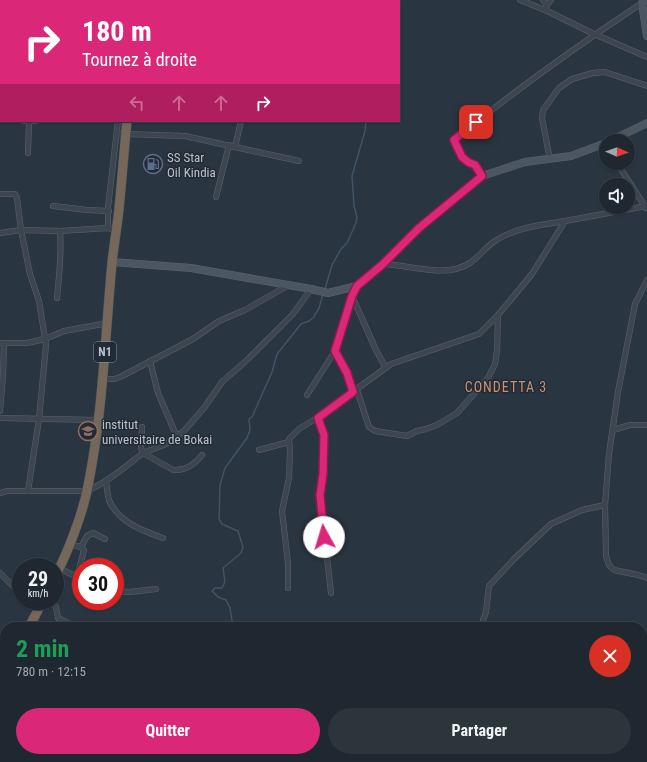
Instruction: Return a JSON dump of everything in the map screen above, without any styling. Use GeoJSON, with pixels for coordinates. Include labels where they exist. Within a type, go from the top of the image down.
{"type":"FeatureCollection","features":[{"type":"Feature","properties":{"kind":"highway","name":"N1"},"geometry":{"type":"LineString","coordinates":[[63,558],[87,491],[98,420],[108,323],[113,229],[119,207],[121,133],[127,122]]}},
{"type":"Feature","properties":{"kind":"highway"},"geometry":{"type":"LineString","coordinates":[[32,622],[38,610]]}},
{"type":"Feature","properties":{"kind":"street"},"geometry":{"type":"LineString","coordinates":[[520,0],[546,7],[594,34],[647,57]]}},
{"type":"Feature","properties":{"kind":"street"},"geometry":{"type":"LineString","coordinates":[[543,0],[546,7]]}},
{"type":"Feature","properties":{"kind":"street"},"geometry":{"type":"LineString","coordinates":[[546,7],[551,0]]}},
{"type":"Feature","properties":{"kind":"street"},"geometry":{"type":"LineString","coordinates":[[482,176],[475,165],[462,157],[454,140],[498,104],[594,34],[644,2],[647,36]]}},
{"type":"Feature","properties":{"kind":"street"},"geometry":{"type":"LineString","coordinates":[[550,160],[542,118],[543,110],[559,88],[572,79],[593,73],[605,72],[647,86]]}},
{"type":"Feature","properties":{"kind":"street"},"geometry":{"type":"LineString","coordinates":[[26,122],[28,153]]}},
{"type":"Feature","properties":{"kind":"street"},"geometry":{"type":"LineString","coordinates":[[0,233],[21,230],[60,231],[113,229],[108,209],[121,133],[118,122]]}},
{"type":"Feature","properties":{"kind":"street"},"geometry":{"type":"LineString","coordinates":[[235,147],[241,122]]}},
{"type":"Feature","properties":{"kind":"street"},"geometry":{"type":"LineString","coordinates":[[626,134],[647,123]]}},
{"type":"Feature","properties":{"kind":"street"},"geometry":{"type":"LineString","coordinates":[[121,133],[185,136],[299,161]]}},
{"type":"Feature","properties":{"kind":"street"},"geometry":{"type":"LineString","coordinates":[[216,197],[229,145]]}},
{"type":"Feature","properties":{"kind":"street"},"geometry":{"type":"LineString","coordinates":[[307,395],[335,351],[352,296],[357,286],[383,264],[419,228],[482,176],[525,162],[550,160],[571,156],[599,146]]}},
{"type":"Feature","properties":{"kind":"street"},"geometry":{"type":"LineString","coordinates":[[383,264],[422,269],[455,269],[471,263],[495,240],[513,231],[646,207],[621,170]]}},
{"type":"Feature","properties":{"kind":"street"},"geometry":{"type":"LineString","coordinates":[[0,194],[15,194],[17,198],[21,230],[30,274],[39,301],[46,345],[39,419],[28,491]]}},
{"type":"Feature","properties":{"kind":"street"},"geometry":{"type":"LineString","coordinates":[[53,206],[87,210],[119,207]]}},
{"type":"Feature","properties":{"kind":"street"},"geometry":{"type":"LineString","coordinates":[[288,588],[288,563],[282,511],[288,478],[290,450],[289,439],[299,429],[318,418],[391,364],[479,334],[498,315],[532,274],[565,221]]}},
{"type":"Feature","properties":{"kind":"street"},"geometry":{"type":"LineString","coordinates":[[57,298],[61,264],[60,231]]}},
{"type":"Feature","properties":{"kind":"street"},"geometry":{"type":"LineString","coordinates":[[112,262],[191,268],[325,292],[357,286]]}},
{"type":"Feature","properties":{"kind":"street"},"geometry":{"type":"LineString","coordinates":[[647,280],[635,304],[618,392],[609,454],[605,505],[606,556],[609,565],[614,570],[638,574],[647,578]]}},
{"type":"Feature","properties":{"kind":"street"},"geometry":{"type":"LineString","coordinates":[[102,380],[115,379],[122,376],[193,339],[218,321],[244,310],[289,285]]}},
{"type":"Feature","properties":{"kind":"street"},"geometry":{"type":"LineString","coordinates":[[0,492],[87,491],[106,481],[143,453],[166,444],[177,437],[204,408],[222,382],[247,360],[293,314],[311,289]]}},
{"type":"Feature","properties":{"kind":"street"},"geometry":{"type":"LineString","coordinates":[[352,296],[376,350],[386,368]]}},
{"type":"Feature","properties":{"kind":"street"},"geometry":{"type":"LineString","coordinates":[[335,351],[355,391],[368,427],[375,431],[407,436],[417,431],[426,430],[437,425],[457,413],[488,378],[495,364],[498,315]]}},
{"type":"Feature","properties":{"kind":"street"},"geometry":{"type":"LineString","coordinates":[[0,410],[3,376],[2,343],[27,343],[45,339],[64,331],[108,323]]}},
{"type":"Feature","properties":{"kind":"street"},"geometry":{"type":"LineString","coordinates":[[150,361],[158,393],[177,437]]}},
{"type":"Feature","properties":{"kind":"street"},"geometry":{"type":"LineString","coordinates":[[0,418],[98,420]]}},
{"type":"Feature","properties":{"kind":"street"},"geometry":{"type":"LineString","coordinates":[[318,418],[324,435],[323,474],[320,495],[331,593]]}},
{"type":"Feature","properties":{"kind":"street"},"geometry":{"type":"LineString","coordinates":[[613,430],[630,424],[647,425]]}},
{"type":"Feature","properties":{"kind":"street"},"geometry":{"type":"LineString","coordinates":[[142,427],[141,448],[143,453],[173,470],[178,470],[197,462],[202,455]]}},
{"type":"Feature","properties":{"kind":"street"},"geometry":{"type":"LineString","coordinates":[[259,450],[289,442]]}},
{"type":"Feature","properties":{"kind":"street"},"geometry":{"type":"LineString","coordinates":[[106,481],[108,498],[117,513],[138,529],[163,538]]}},
{"type":"Feature","properties":{"kind":"street"},"geometry":{"type":"LineString","coordinates":[[482,622],[486,612],[489,586],[550,524],[582,510],[605,505]]}},
{"type":"Feature","properties":{"kind":"street"},"geometry":{"type":"LineString","coordinates":[[81,547],[87,536],[93,533],[106,539]]}},
{"type":"Feature","properties":{"kind":"street"},"geometry":{"type":"LineString","coordinates":[[69,544],[81,547],[84,550],[82,558]]}},
{"type":"Feature","properties":{"kind":"street"},"geometry":{"type":"LineString","coordinates":[[0,573],[12,585]]}},
{"type":"Feature","properties":{"kind":"street"},"geometry":{"type":"LineString","coordinates":[[124,592],[156,589]]}},
{"type":"Feature","properties":{"kind":"street"},"geometry":{"type":"LineString","coordinates":[[57,610],[58,618],[66,622]]}},
{"type":"Feature","properties":{"kind":"waterway"},"geometry":{"type":"LineString","coordinates":[[325,289],[332,265],[341,249],[347,243],[356,223],[357,217],[354,206],[352,176],[365,131],[366,122]]}},
{"type":"Feature","properties":{"kind":"waterway"},"geometry":{"type":"LineString","coordinates":[[232,622],[230,608],[226,600],[218,597],[212,591],[215,588],[222,588],[225,582],[223,568],[241,553],[243,547],[238,531],[222,524],[219,519],[220,485],[225,468],[247,438],[250,430],[249,419],[252,417],[272,372],[277,354],[301,324],[313,318],[319,308],[323,294]]}},
{"type":"Feature","properties":{"kind":"place","name":"SS Star Oil Kindia"},"geometry":{"type":"Point","coordinates":[153,164]}},
{"type":"Feature","properties":{"kind":"place","name":"institut universitaire de Bokai"},"geometry":{"type":"Point","coordinates":[88,431]}},
{"type":"Feature","properties":{"kind":"district","name":"СONDETTA 3"},"geometry":{"type":"Point","coordinates":[506,387]}},
{"type":"Feature","properties":{"kind":"route"},"geometry":{"type":"LineString","coordinates":[[324,537],[320,495],[323,474],[324,435],[318,418],[353,392],[342,361],[335,351],[352,296],[357,286],[383,264],[419,228],[482,176],[475,165],[462,157],[454,140],[476,122]]}}]}
